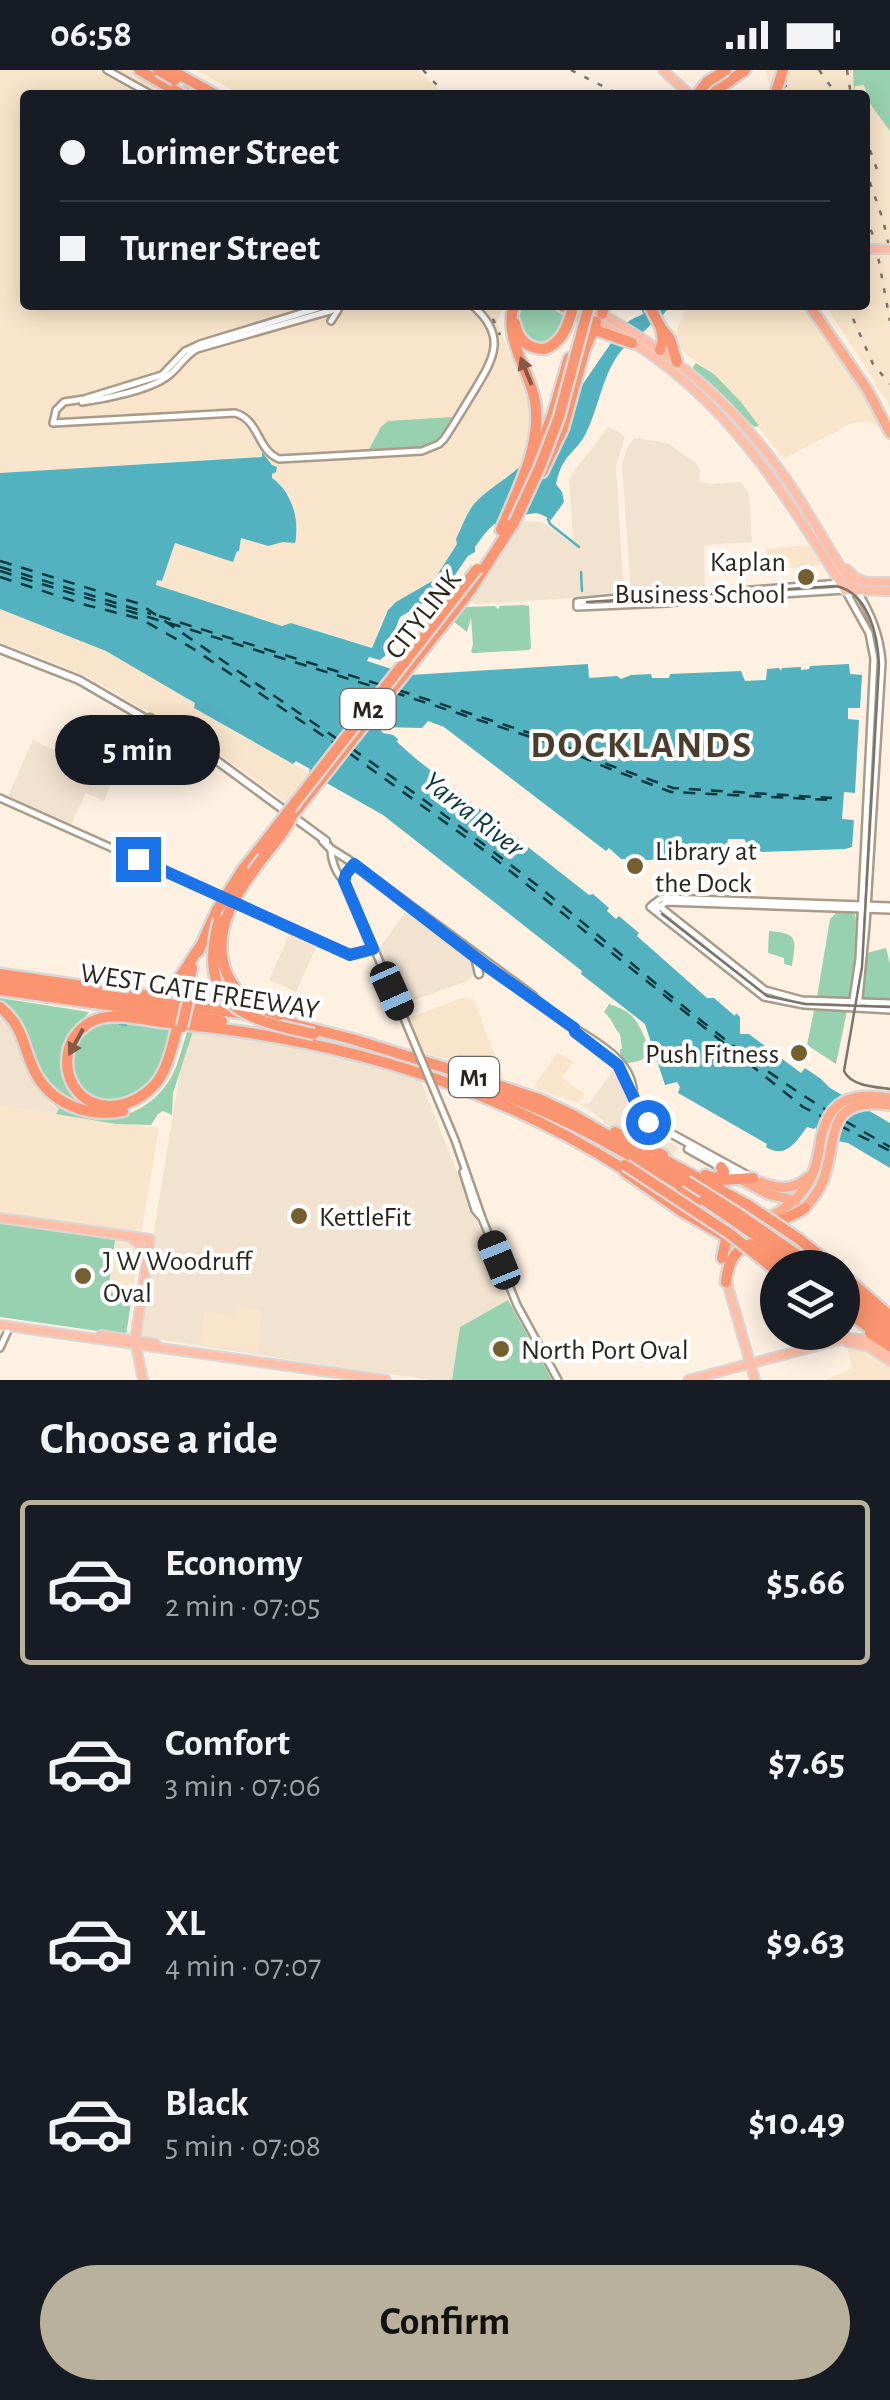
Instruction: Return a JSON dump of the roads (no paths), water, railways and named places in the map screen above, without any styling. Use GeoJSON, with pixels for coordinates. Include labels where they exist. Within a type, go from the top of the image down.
{"type":"FeatureCollection","features":[{"type":"Feature","properties":{"kind":"highway"},"geometry":{"type":"LineString","coordinates":[[139,70],[175,90]]}},
{"type":"Feature","properties":{"kind":"highway"},"geometry":{"type":"LineString","coordinates":[[158,70],[193,90]]}},
{"type":"Feature","properties":{"kind":"highway"},"geometry":{"type":"LineString","coordinates":[[173,70],[207,90]]}},
{"type":"Feature","properties":{"kind":"highway"},"geometry":{"type":"LineString","coordinates":[[698,90],[726,70]]}},
{"type":"Feature","properties":{"kind":"highway"},"geometry":{"type":"LineString","coordinates":[[718,90],[745,70]]}},
{"type":"Feature","properties":{"kind":"highway"},"geometry":{"type":"LineString","coordinates":[[719,90],[755,70]]}},
{"type":"Feature","properties":{"kind":"highway"},"geometry":{"type":"LineString","coordinates":[[501,530],[531,453],[536,424],[533,390],[512,338],[516,310]]}},
{"type":"Feature","properties":{"kind":"highway"},"geometry":{"type":"LineString","coordinates":[[513,319],[522,340],[534,348],[545,348],[563,336],[566,310]]}},
{"type":"Feature","properties":{"kind":"highway"},"geometry":{"type":"LineString","coordinates":[[652,310],[670,339],[678,362]]}},
{"type":"Feature","properties":{"kind":"highway"},"geometry":{"type":"LineString","coordinates":[[815,310],[890,423]]}},
{"type":"Feature","properties":{"kind":"highway"},"geometry":{"type":"LineString","coordinates":[[815,310],[890,432]]}},
{"type":"Feature","properties":{"kind":"highway"},"geometry":{"type":"LineString","coordinates":[[594,311],[597,331],[616,331],[632,343]]}},
{"type":"Feature","properties":{"kind":"highway"},"geometry":{"type":"LineString","coordinates":[[514,523],[567,417],[594,311]]}},
{"type":"Feature","properties":{"kind":"highway","name":"CITYLINK"},"geometry":{"type":"LineString","coordinates":[[198,954],[257,861],[469,592],[514,523],[540,470],[594,311]]}},
{"type":"Feature","properties":{"kind":"highway","name":"CITYLINK"},"geometry":{"type":"LineString","coordinates":[[174,1049],[198,954],[216,910],[477,569],[529,475],[594,311]]}},
{"type":"Feature","properties":{"kind":"highway"},"geometry":{"type":"LineString","coordinates":[[658,354],[663,340],[661,328]]}},
{"type":"Feature","properties":{"kind":"highway","name":"M2"},"geometry":{"type":"LineString","coordinates":[[292,816],[237,896],[224,923],[224,967],[238,992],[277,1017],[365,1036],[528,1089],[712,1179],[739,1178]]}},
{"type":"Feature","properties":{"kind":"highway","name":"M2"},"geometry":{"type":"LineString","coordinates":[[219,917],[212,942],[214,974],[225,996],[257,1020],[353,1043],[530,1100],[571,1118],[659,1168]]}},
{"type":"Feature","properties":{"kind":"highway","name":"M2"},"geometry":{"type":"LineString","coordinates":[[0,977],[149,995],[174,984],[198,954]]}},
{"type":"Feature","properties":{"kind":"highway","name":"WEST GATE FREEWAY"},"geometry":{"type":"LineString","coordinates":[[0,977],[277,1017],[530,1096],[573,1115],[659,1168],[777,1250]]}},
{"type":"Feature","properties":{"kind":"highway","name":"WEST GATE FREEWAY"},"geometry":{"type":"LineString","coordinates":[[0,993],[256,1026],[407,1064],[514,1099],[572,1125],[686,1182],[790,1250]]}},
{"type":"Feature","properties":{"kind":"highway","name":"M1"},"geometry":{"type":"LineString","coordinates":[[0,993],[245,1031],[346,1053],[439,1080],[552,1129],[760,1250]]}},
{"type":"Feature","properties":{"kind":"highway","name":"M2"},"geometry":{"type":"LineString","coordinates":[[0,1007],[20,1030],[35,1072],[46,1088],[59,1100],[83,1110],[111,1114],[142,1102],[164,1081],[174,1049]]}},
{"type":"Feature","properties":{"kind":"highway"},"geometry":{"type":"LineString","coordinates":[[277,1017],[364,1039],[510,1085],[561,1106],[725,1195],[812,1250]]}},
{"type":"Feature","properties":{"kind":"highway","name":"M2"},"geometry":{"type":"LineString","coordinates":[[174,1049],[157,1082],[143,1096],[123,1105],[103,1106],[87,1099],[73,1084],[68,1071],[68,1056],[75,1037],[98,1019],[196,1025]]}},
{"type":"Feature","properties":{"kind":"highway"},"geometry":{"type":"LineString","coordinates":[[407,1064],[520,1107],[597,1147],[760,1256]]}},
{"type":"Feature","properties":{"kind":"highway"},"geometry":{"type":"LineString","coordinates":[[481,1096],[597,1147]]}},
{"type":"Feature","properties":{"kind":"highway"},"geometry":{"type":"LineString","coordinates":[[805,1250],[796,1235],[805,1201],[834,1130],[844,1114],[862,1104],[889,1101]]}},
{"type":"Feature","properties":{"kind":"highway"},"geometry":{"type":"LineString","coordinates":[[572,1125],[720,1220],[756,1233],[777,1232],[803,1250]]}},
{"type":"Feature","properties":{"kind":"highway","name":"M2"},"geometry":{"type":"LineString","coordinates":[[656,1152],[725,1195]]}},
{"type":"Feature","properties":{"kind":"highway"},"geometry":{"type":"LineString","coordinates":[[612,1162],[668,1203],[724,1238],[740,1242],[792,1217],[805,1201]]}},
{"type":"Feature","properties":{"kind":"highway"},"geometry":{"type":"LineString","coordinates":[[739,1178],[793,1187],[821,1167]]}},
{"type":"Feature","properties":{"kind":"highway"},"geometry":{"type":"LineString","coordinates":[[712,1179],[723,1175],[720,1168]]}},
{"type":"Feature","properties":{"kind":"highway"},"geometry":{"type":"LineString","coordinates":[[739,1178],[776,1196],[805,1201]]}},
{"type":"Feature","properties":{"kind":"highway"},"geometry":{"type":"LineString","coordinates":[[756,1180],[805,1201]]}},
{"type":"Feature","properties":{"kind":"highway"},"geometry":{"type":"LineString","coordinates":[[725,1195],[756,1233],[763,1250]]}},
{"type":"Feature","properties":{"kind":"highway"},"geometry":{"type":"LineString","coordinates":[[725,1195],[754,1216],[756,1233],[751,1254],[760,1259]]}},
{"type":"Feature","properties":{"kind":"highway"},"geometry":{"type":"LineString","coordinates":[[726,1280],[732,1258],[781,1203],[776,1196]]}},
{"type":"Feature","properties":{"kind":"highway"},"geometry":{"type":"LineString","coordinates":[[756,1233],[786,1209],[805,1201]]}},
{"type":"Feature","properties":{"kind":"highway"},"geometry":{"type":"LineString","coordinates":[[720,1220],[726,1228],[722,1258]]}},
{"type":"Feature","properties":{"kind":"highway"},"geometry":{"type":"LineString","coordinates":[[860,1295],[890,1321]]}},
{"type":"Feature","properties":{"kind":"highway"},"geometry":{"type":"LineString","coordinates":[[860,1321],[890,1344]]}},
{"type":"Feature","properties":{"kind":"main road"},"geometry":{"type":"LineString","coordinates":[[173,70],[189,78]]}},
{"type":"Feature","properties":{"kind":"main road"},"geometry":{"type":"LineString","coordinates":[[663,70],[689,90]]}},
{"type":"Feature","properties":{"kind":"main road"},"geometry":{"type":"LineString","coordinates":[[594,311],[616,331],[658,354],[745,441],[848,587]]}},
{"type":"Feature","properties":{"kind":"main road"},"geometry":{"type":"LineString","coordinates":[[632,343],[647,347]]}},
{"type":"Feature","properties":{"kind":"main road"},"geometry":{"type":"LineString","coordinates":[[658,354],[678,362],[740,421],[780,470],[848,570],[867,582]]}},
{"type":"Feature","properties":{"kind":"main road"},"geometry":{"type":"LineString","coordinates":[[808,512],[848,587]]}},
{"type":"Feature","properties":{"kind":"main road"},"geometry":{"type":"LineString","coordinates":[[848,587],[890,582]]}},
{"type":"Feature","properties":{"kind":"main road"},"geometry":{"type":"LineString","coordinates":[[848,587],[890,591]]}},
{"type":"Feature","properties":{"kind":"main road"},"geometry":{"type":"LineString","coordinates":[[0,649],[79,680],[199,746],[350,861]]}},
{"type":"Feature","properties":{"kind":"main road"},"geometry":{"type":"LineString","coordinates":[[323,841],[619,1060],[642,1111],[666,1132],[756,1180]]}},
{"type":"Feature","properties":{"kind":"main road"},"geometry":{"type":"LineString","coordinates":[[440,928],[536,1000]]}},
{"type":"Feature","properties":{"kind":"main road"},"geometry":{"type":"LineString","coordinates":[[475,957],[481,975],[495,972]]}},
{"type":"Feature","properties":{"kind":"main road"},"geometry":{"type":"LineString","coordinates":[[642,1111],[656,1130],[739,1178]]}},
{"type":"Feature","properties":{"kind":"main road"},"geometry":{"type":"LineString","coordinates":[[777,1232],[795,1220],[805,1201]]}},
{"type":"Feature","properties":{"kind":"main road"},"geometry":{"type":"LineString","coordinates":[[0,1218],[148,1239]]}},
{"type":"Feature","properties":{"kind":"main road"},"geometry":{"type":"LineString","coordinates":[[736,1312],[732,1274],[756,1233]]}},
{"type":"Feature","properties":{"kind":"main road"},"geometry":{"type":"LineString","coordinates":[[131,1237],[139,1244],[143,1260]]}},
{"type":"Feature","properties":{"kind":"main road"},"geometry":{"type":"LineString","coordinates":[[724,1238],[726,1280]]}},
{"type":"Feature","properties":{"kind":"main road"},"geometry":{"type":"LineString","coordinates":[[140,1380],[133,1342],[148,1239]]}},
{"type":"Feature","properties":{"kind":"main road"},"geometry":{"type":"LineString","coordinates":[[138,1298],[148,1239]]}},
{"type":"Feature","properties":{"kind":"main road"},"geometry":{"type":"LineString","coordinates":[[722,1258],[755,1380]]}},
{"type":"Feature","properties":{"kind":"main road"},"geometry":{"type":"LineString","coordinates":[[3,1325],[384,1380]]}},
{"type":"Feature","properties":{"kind":"main road"},"geometry":{"type":"LineString","coordinates":[[860,1338],[890,1344]]}},
{"type":"Feature","properties":{"kind":"main road"},"geometry":{"type":"LineString","coordinates":[[133,1342],[185,1351]]}},
{"type":"Feature","properties":{"kind":"main road"},"geometry":{"type":"LineString","coordinates":[[133,1342],[140,1380]]}},
{"type":"Feature","properties":{"kind":"main road"},"geometry":{"type":"LineString","coordinates":[[860,1344],[890,1362]]}},
{"type":"Feature","properties":{"kind":"main road"},"geometry":{"type":"LineString","coordinates":[[138,1361],[143,1351],[154,1348]]}},
{"type":"Feature","properties":{"kind":"main road"},"geometry":{"type":"LineString","coordinates":[[688,1380],[803,1350]]}},
{"type":"Feature","properties":{"kind":"street"},"geometry":{"type":"LineString","coordinates":[[108,70],[143,90]]}},
{"type":"Feature","properties":{"kind":"street"},"geometry":{"type":"LineString","coordinates":[[55,423],[56,410],[64,402],[162,375],[185,351],[200,344],[315,310]]}},
{"type":"Feature","properties":{"kind":"street"},"geometry":{"type":"LineString","coordinates":[[55,423],[66,405],[106,398],[164,379],[197,349],[320,310]]}},
{"type":"Feature","properties":{"kind":"street"},"geometry":{"type":"LineString","coordinates":[[314,315],[328,322],[338,310]]}},
{"type":"Feature","properties":{"kind":"street"},"geometry":{"type":"LineString","coordinates":[[55,423],[215,415],[242,418],[267,452],[286,460],[422,451],[444,439],[492,360],[492,329],[477,310]]}},
{"type":"Feature","properties":{"kind":"street"},"geometry":{"type":"LineString","coordinates":[[107,392],[140,388]]}},
{"type":"Feature","properties":{"kind":"street"},"geometry":{"type":"LineString","coordinates":[[579,604],[670,593],[709,595],[848,587]]}},
{"type":"Feature","properties":{"kind":"street"},"geometry":{"type":"LineString","coordinates":[[848,587],[873,620],[882,662],[855,1004]]}},
{"type":"Feature","properties":{"kind":"street"},"geometry":{"type":"LineString","coordinates":[[848,587],[872,645],[879,712]]}},
{"type":"Feature","properties":{"kind":"street"},"geometry":{"type":"LineString","coordinates":[[0,798],[346,954],[373,949]]}},
{"type":"Feature","properties":{"kind":"street"},"geometry":{"type":"LineString","coordinates":[[331,849],[456,1140],[474,1199],[517,1305],[558,1380]]}},
{"type":"Feature","properties":{"kind":"street"},"geometry":{"type":"LineString","coordinates":[[344,881],[350,861]]}},
{"type":"Feature","properties":{"kind":"street"},"geometry":{"type":"LineString","coordinates":[[890,908],[710,901],[664,902],[655,907],[765,990],[802,1000],[890,1006]]}},
{"type":"Feature","properties":{"kind":"street"},"geometry":{"type":"LineString","coordinates":[[0,1348],[3,1325]]}},
{"type":"Feature","properties":{"kind":"water","name":"Yarra River"},"geometry":{"type":"Polygon","coordinates":[[[667,310],[615,360],[587,431],[559,473],[556,484],[564,502],[551,520],[534,513],[494,525],[444,591],[400,617],[385,656],[380,660],[369,657],[367,661],[410,675],[588,664],[589,678],[621,679],[651,674],[652,678],[669,678],[670,674],[741,671],[745,681],[766,680],[767,669],[801,670],[849,664],[850,674],[862,675],[860,708],[848,708],[848,719],[859,720],[855,793],[844,792],[842,819],[854,820],[852,847],[762,852],[750,848],[744,839],[728,839],[725,855],[621,859],[444,727],[428,721],[422,728],[381,730],[393,735],[415,758],[589,895],[593,894],[609,908],[607,911],[639,933],[637,936],[707,998],[714,998],[735,1016],[736,1013],[740,1017],[740,1034],[749,1034],[801,1073],[805,1068],[830,1088],[890,1123],[890,1168],[816,1127],[807,1127],[785,1150],[773,1150],[678,1093],[677,1082],[665,1085],[645,1024],[383,815],[309,773],[310,769],[296,761],[293,764],[194,708],[195,703],[106,651],[0,609],[0,473],[262,457],[262,452],[277,467],[272,478],[293,507],[295,543],[268,546],[241,538],[233,562],[175,543],[162,581],[157,580],[156,585],[282,626],[291,623],[372,648],[388,610],[434,580],[457,544],[474,504],[527,459],[623,327],[646,312],[667,310]]]}},
{"type":"Feature","properties":{"kind":"waterway"},"geometry":{"type":"LineString","coordinates":[[643,310],[645,314]]}},
{"type":"Feature","properties":{"kind":"waterway"},"geometry":{"type":"LineString","coordinates":[[548,519],[579,547]]}},
{"type":"Feature","properties":{"kind":"waterway"},"geometry":{"type":"LineString","coordinates":[[581,572],[582,591]]}},
{"type":"Feature","properties":{"kind":"waterway"},"geometry":{"type":"LineString","coordinates":[[120,1024],[126,1025]]}},
{"type":"Feature","properties":{"kind":"tunnel"},"geometry":{"type":"LineString","coordinates":[[172,80],[189,90]]}},
{"type":"Feature","properties":{"kind":"tram line"},"geometry":{"type":"LineString","coordinates":[[587,602],[836,586],[847,590],[864,606],[874,629],[879,665],[862,967],[844,1071],[858,1083],[890,1089]]}},
{"type":"Feature","properties":{"kind":"tram line"},"geometry":{"type":"LineString","coordinates":[[662,914],[767,996],[805,1004],[890,1007]]}},
{"type":"Feature","properties":{"kind":"railway"},"geometry":{"type":"LineString","coordinates":[[423,70],[441,90]]}},
{"type":"Feature","properties":{"kind":"railway"},"geometry":{"type":"LineString","coordinates":[[571,70],[610,90]]}},
{"type":"Feature","properties":{"kind":"railway"},"geometry":{"type":"LineString","coordinates":[[776,70],[788,90]]}},
{"type":"Feature","properties":{"kind":"railway"},"geometry":{"type":"LineString","coordinates":[[819,70],[833,90]]}},
{"type":"Feature","properties":{"kind":"railway"},"geometry":{"type":"LineString","coordinates":[[847,70],[850,90]]}},
{"type":"Feature","properties":{"kind":"railway"},"geometry":{"type":"LineString","coordinates":[[870,150],[880,178]]}},
{"type":"Feature","properties":{"kind":"railway"},"geometry":{"type":"LineString","coordinates":[[870,182],[889,246]]}},
{"type":"Feature","properties":{"kind":"railway"},"geometry":{"type":"LineString","coordinates":[[870,228],[890,321]]}},
{"type":"Feature","properties":{"kind":"railway"},"geometry":{"type":"LineString","coordinates":[[489,310],[500,335]]}},
{"type":"Feature","properties":{"kind":"railway"},"geometry":{"type":"LineString","coordinates":[[849,310],[873,364],[890,384]]}},
{"type":"Feature","properties":{"kind":"place","name":"Kaplan Business School"},"geometry":{"type":"Point","coordinates":[806,577]}},
{"type":"Feature","properties":{"kind":"place","name":"Library at the Dock"},"geometry":{"type":"Point","coordinates":[635,866]}},
{"type":"Feature","properties":{"kind":"place","name":"Push Fitness"},"geometry":{"type":"Point","coordinates":[799,1053]}},
{"type":"Feature","properties":{"kind":"place","name":"KettleFit"},"geometry":{"type":"Point","coordinates":[299,1216]}},
{"type":"Feature","properties":{"kind":"place","name":"J W Woodruff Oval"},"geometry":{"type":"Point","coordinates":[83,1276]}},
{"type":"Feature","properties":{"kind":"place","name":"North Port Oval"},"geometry":{"type":"Point","coordinates":[501,1349]}},
{"type":"Feature","properties":{"kind":"district","name":"DOCKLANDS"},"geometry":{"type":"Point","coordinates":[642,744]}}]}
